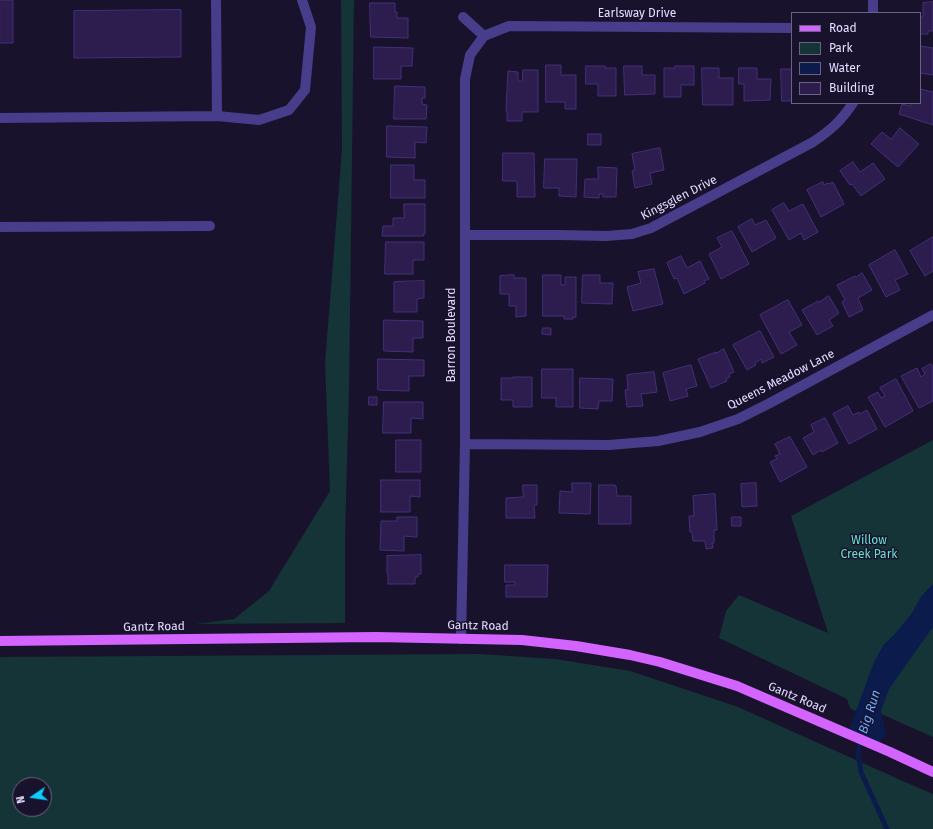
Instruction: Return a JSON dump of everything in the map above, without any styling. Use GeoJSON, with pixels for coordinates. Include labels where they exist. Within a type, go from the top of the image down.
{"type":"FeatureCollection","features":[{"type":"Feature","properties":{"kind":"main road","name":"Gantz Road"},"geometry":{"type":"LineString","coordinates":[[0,641],[377,638],[522,640],[576,646],[630,655],[660,662],[737,686],[933,772]]}},
{"type":"Feature","properties":{"kind":"street"},"geometry":{"type":"LineString","coordinates":[[216,0],[217,116]]}},
{"type":"Feature","properties":{"kind":"street"},"geometry":{"type":"LineString","coordinates":[[0,118],[217,116],[259,120],[289,110],[305,90],[311,27],[302,0]]}},
{"type":"Feature","properties":{"kind":"street"},"geometry":{"type":"LineString","coordinates":[[873,0],[873,12]]}},
{"type":"Feature","properties":{"kind":"street"},"geometry":{"type":"LineString","coordinates":[[463,17],[484,36]]}},
{"type":"Feature","properties":{"kind":"street","name":"Earlsway Drive"},"geometry":{"type":"LineString","coordinates":[[484,36],[509,26],[791,28]]}},
{"type":"Feature","properties":{"kind":"street","name":"Barron Boulevard"},"geometry":{"type":"LineString","coordinates":[[461,639],[465,444],[465,79],[470,55],[484,36]]}},
{"type":"Feature","properties":{"kind":"street","name":"Kingsglen Drive"},"geometry":{"type":"LineString","coordinates":[[465,235],[606,236],[632,234],[651,228],[813,142],[831,130],[846,114],[852,104]]}},
{"type":"Feature","properties":{"kind":"street"},"geometry":{"type":"LineString","coordinates":[[0,227],[210,226]]}},
{"type":"Feature","properties":{"kind":"street","name":"Queens Meadow Lane"},"geometry":{"type":"LineString","coordinates":[[465,444],[609,445],[658,441],[700,432],[738,419],[770,403],[933,315]]}},
{"type":"Feature","properties":{"kind":"green space"},"geometry":{"type":"Polygon","coordinates":[[[341,0],[354,0],[349,391],[345,536],[345,623],[196,624],[234,619],[269,591],[330,491],[325,363],[342,149],[341,0]]]}},
{"type":"Feature","properties":{"kind":"green space","name":"Willow Creek Park"},"geometry":{"type":"Polygon","coordinates":[[[933,440],[933,737],[861,705],[855,711],[850,708],[847,699],[719,638],[726,611],[739,595],[828,633],[791,516],[933,440]]]}},
{"type":"Feature","properties":{"kind":"green space"},"geometry":{"type":"Polygon","coordinates":[[[480,654],[555,659],[630,671],[738,707],[933,794],[933,829],[0,829],[0,657],[480,654]]]}},
{"type":"Feature","properties":{"kind":"water"},"geometry":{"type":"Polygon","coordinates":[[[933,584],[933,627],[889,689],[881,711],[886,734],[878,744],[849,730],[874,662],[884,644],[894,635],[912,613],[920,598],[933,584]]]}},
{"type":"Feature","properties":{"kind":"building"},"geometry":{"type":"Polygon","coordinates":[[[0,0],[13,0],[13,43],[0,43],[0,0]]]}},
{"type":"Feature","properties":{"kind":"building"},"geometry":{"type":"Polygon","coordinates":[[[933,2],[933,31],[928,31],[928,34],[921,34],[923,3],[933,2]]]}},
{"type":"Feature","properties":{"kind":"building"},"geometry":{"type":"Polygon","coordinates":[[[370,3],[395,3],[397,18],[408,18],[408,38],[371,37],[370,3]]]}},
{"type":"Feature","properties":{"kind":"building"},"geometry":{"type":"Polygon","coordinates":[[[181,10],[181,57],[74,58],[74,11],[181,10]]]}},
{"type":"Feature","properties":{"kind":"building"},"geometry":{"type":"Polygon","coordinates":[[[921,46],[933,48],[933,75],[921,73],[921,46]]]}},
{"type":"Feature","properties":{"kind":"building"},"geometry":{"type":"Polygon","coordinates":[[[374,47],[413,48],[412,66],[401,66],[401,79],[374,79],[374,47]]]}},
{"type":"Feature","properties":{"kind":"building"},"geometry":{"type":"Polygon","coordinates":[[[546,65],[561,65],[561,75],[576,75],[576,109],[565,109],[565,102],[546,102],[546,65]]]}},
{"type":"Feature","properties":{"kind":"building"},"geometry":{"type":"Polygon","coordinates":[[[586,66],[605,66],[605,68],[616,68],[616,96],[598,96],[598,84],[586,84],[586,66]]]}},
{"type":"Feature","properties":{"kind":"building"},"geometry":{"type":"Polygon","coordinates":[[[624,66],[642,66],[642,75],[655,75],[655,94],[625,95],[624,66]]]}},
{"type":"Feature","properties":{"kind":"building"},"geometry":{"type":"Polygon","coordinates":[[[675,66],[694,66],[694,85],[681,85],[681,97],[664,97],[664,68],[675,68],[675,66]]]}},
{"type":"Feature","properties":{"kind":"building"},"geometry":{"type":"Polygon","coordinates":[[[702,68],[719,68],[719,78],[733,78],[733,105],[703,105],[702,68]]]}},
{"type":"Feature","properties":{"kind":"building"},"geometry":{"type":"Polygon","coordinates":[[[739,68],[757,68],[757,79],[771,79],[770,100],[744,101],[744,84],[739,84],[739,68]]]}},
{"type":"Feature","properties":{"kind":"building"},"geometry":{"type":"Polygon","coordinates":[[[781,69],[791,69],[791,101],[782,101],[781,69]]]}},
{"type":"Feature","properties":{"kind":"building"},"geometry":{"type":"Polygon","coordinates":[[[523,70],[538,70],[538,112],[522,112],[522,121],[507,121],[508,71],[518,72],[518,81],[522,81],[523,70]]]}},
{"type":"Feature","properties":{"kind":"building"},"geometry":{"type":"Polygon","coordinates":[[[395,86],[425,87],[425,98],[422,98],[422,104],[427,105],[426,119],[394,119],[395,86]]]}},
{"type":"Feature","properties":{"kind":"building"},"geometry":{"type":"Polygon","coordinates":[[[921,89],[933,92],[933,125],[899,114],[902,104],[910,106],[911,104],[921,104],[921,89]]]}},
{"type":"Feature","properties":{"kind":"building"},"geometry":{"type":"Polygon","coordinates":[[[387,126],[427,127],[426,143],[415,142],[415,158],[387,157],[387,126]]]}},
{"type":"Feature","properties":{"kind":"building"},"geometry":{"type":"Polygon","coordinates":[[[900,128],[919,144],[898,167],[871,144],[882,132],[891,139],[900,128]]]}},
{"type":"Feature","properties":{"kind":"building"},"geometry":{"type":"Polygon","coordinates":[[[588,134],[601,134],[601,145],[588,145],[588,134]]]}},
{"type":"Feature","properties":{"kind":"building"},"geometry":{"type":"Polygon","coordinates":[[[660,148],[664,170],[650,173],[652,184],[635,188],[632,171],[635,170],[632,154],[660,148]]]}},
{"type":"Feature","properties":{"kind":"building"},"geometry":{"type":"Polygon","coordinates":[[[503,153],[534,153],[535,197],[517,197],[517,181],[503,181],[503,153]]]}},
{"type":"Feature","properties":{"kind":"building"},"geometry":{"type":"Polygon","coordinates":[[[545,159],[577,159],[576,197],[559,196],[559,188],[544,188],[545,159]]]}},
{"type":"Feature","properties":{"kind":"building"},"geometry":{"type":"Polygon","coordinates":[[[853,162],[860,172],[873,163],[885,179],[861,196],[852,184],[850,185],[840,171],[853,162]]]}},
{"type":"Feature","properties":{"kind":"building"},"geometry":{"type":"Polygon","coordinates":[[[391,165],[414,165],[414,180],[425,180],[425,198],[391,198],[391,165]]]}},
{"type":"Feature","properties":{"kind":"building"},"geometry":{"type":"Polygon","coordinates":[[[598,167],[617,168],[616,197],[603,197],[603,194],[599,194],[599,198],[584,197],[585,179],[598,179],[598,167]]]}},
{"type":"Feature","properties":{"kind":"building"},"geometry":{"type":"Polygon","coordinates":[[[823,182],[824,185],[833,182],[844,204],[821,217],[807,190],[823,182]]]}},
{"type":"Feature","properties":{"kind":"building"},"geometry":{"type":"Polygon","coordinates":[[[784,203],[789,211],[803,204],[818,232],[804,240],[801,233],[789,240],[772,210],[784,203]]]}},
{"type":"Feature","properties":{"kind":"building"},"geometry":{"type":"Polygon","coordinates":[[[404,204],[425,204],[424,236],[382,236],[383,226],[393,226],[393,218],[404,218],[404,204]]]}},
{"type":"Feature","properties":{"kind":"building"},"geometry":{"type":"Polygon","coordinates":[[[752,219],[755,225],[766,220],[776,238],[752,252],[738,227],[752,219]]]}},
{"type":"Feature","properties":{"kind":"building"},"geometry":{"type":"Polygon","coordinates":[[[732,231],[749,264],[721,279],[709,254],[722,247],[717,238],[732,231]]]}},
{"type":"Feature","properties":{"kind":"building"},"geometry":{"type":"Polygon","coordinates":[[[933,237],[933,271],[925,276],[910,251],[933,237]]]}},
{"type":"Feature","properties":{"kind":"building"},"geometry":{"type":"Polygon","coordinates":[[[386,242],[424,242],[424,260],[413,260],[413,274],[385,274],[386,242]]]}},
{"type":"Feature","properties":{"kind":"building"},"geometry":{"type":"Polygon","coordinates":[[[895,250],[908,274],[895,280],[900,290],[886,297],[869,265],[895,250]]]}},
{"type":"Feature","properties":{"kind":"building"},"geometry":{"type":"Polygon","coordinates":[[[681,256],[687,268],[700,261],[709,279],[704,281],[705,283],[684,294],[677,278],[674,279],[667,263],[681,256]]]}},
{"type":"Feature","properties":{"kind":"building"},"geometry":{"type":"Polygon","coordinates":[[[654,269],[663,304],[633,311],[627,287],[641,283],[638,272],[654,269]]]}},
{"type":"Feature","properties":{"kind":"building"},"geometry":{"type":"Polygon","coordinates":[[[862,273],[872,290],[858,298],[863,310],[849,317],[842,302],[845,300],[837,285],[862,273]]]}},
{"type":"Feature","properties":{"kind":"building"},"geometry":{"type":"Polygon","coordinates":[[[514,275],[514,278],[526,278],[526,316],[516,317],[516,306],[509,306],[509,294],[500,294],[500,276],[514,275]]]}},
{"type":"Feature","properties":{"kind":"building"},"geometry":{"type":"Polygon","coordinates":[[[543,275],[561,275],[561,285],[565,285],[565,277],[576,277],[576,317],[573,317],[573,319],[564,319],[564,316],[543,316],[543,275]]]}},
{"type":"Feature","properties":{"kind":"building"},"geometry":{"type":"Polygon","coordinates":[[[583,275],[600,275],[600,283],[613,283],[612,304],[582,303],[583,275]]]}},
{"type":"Feature","properties":{"kind":"building"},"geometry":{"type":"Polygon","coordinates":[[[424,281],[424,298],[417,299],[417,312],[394,312],[394,282],[424,281]]]}},
{"type":"Feature","properties":{"kind":"building"},"geometry":{"type":"Polygon","coordinates":[[[829,296],[839,313],[829,320],[833,326],[817,335],[802,310],[829,296]]]}},
{"type":"Feature","properties":{"kind":"building"},"geometry":{"type":"Polygon","coordinates":[[[788,300],[802,325],[789,332],[797,345],[781,354],[760,315],[788,300]]]}},
{"type":"Feature","properties":{"kind":"building"},"geometry":{"type":"Polygon","coordinates":[[[384,320],[423,321],[423,338],[413,338],[413,352],[384,351],[384,320]]]}},
{"type":"Feature","properties":{"kind":"building"},"geometry":{"type":"Polygon","coordinates":[[[543,328],[551,328],[551,335],[542,334],[543,328]]]}},
{"type":"Feature","properties":{"kind":"building"},"geometry":{"type":"Polygon","coordinates":[[[760,331],[774,357],[762,363],[761,359],[755,363],[756,365],[747,370],[733,345],[760,331]]]}},
{"type":"Feature","properties":{"kind":"building"},"geometry":{"type":"Polygon","coordinates":[[[724,349],[734,372],[729,374],[730,377],[726,379],[727,381],[711,388],[698,359],[724,349]]]}},
{"type":"Feature","properties":{"kind":"building"},"geometry":{"type":"Polygon","coordinates":[[[378,359],[424,360],[424,376],[409,376],[409,391],[378,390],[378,359]]]}},
{"type":"Feature","properties":{"kind":"building"},"geometry":{"type":"Polygon","coordinates":[[[931,364],[933,367],[933,401],[919,408],[901,376],[917,368],[921,377],[925,374],[922,369],[931,364]]]}},
{"type":"Feature","properties":{"kind":"building"},"geometry":{"type":"Polygon","coordinates":[[[691,365],[697,386],[686,389],[688,396],[670,401],[663,373],[691,365]]]}},
{"type":"Feature","properties":{"kind":"building"},"geometry":{"type":"Polygon","coordinates":[[[542,369],[573,369],[573,407],[556,407],[556,398],[542,398],[542,369]]]}},
{"type":"Feature","properties":{"kind":"building"},"geometry":{"type":"Polygon","coordinates":[[[654,372],[657,392],[641,394],[643,406],[627,407],[625,390],[628,390],[627,375],[654,372]]]}},
{"type":"Feature","properties":{"kind":"building"},"geometry":{"type":"Polygon","coordinates":[[[532,377],[532,407],[513,407],[513,400],[501,400],[501,378],[532,377]]]}},
{"type":"Feature","properties":{"kind":"building"},"geometry":{"type":"Polygon","coordinates":[[[580,378],[613,379],[612,401],[599,401],[598,409],[580,408],[580,378]]]}},
{"type":"Feature","properties":{"kind":"building"},"geometry":{"type":"Polygon","coordinates":[[[896,379],[913,411],[885,427],[868,397],[878,392],[881,398],[885,396],[880,388],[896,379]]]}},
{"type":"Feature","properties":{"kind":"building"},"geometry":{"type":"Polygon","coordinates":[[[369,397],[377,397],[377,405],[369,405],[369,397]]]}},
{"type":"Feature","properties":{"kind":"building"},"geometry":{"type":"Polygon","coordinates":[[[384,402],[423,402],[423,419],[411,418],[411,433],[383,433],[384,402]]]}},
{"type":"Feature","properties":{"kind":"building"},"geometry":{"type":"Polygon","coordinates":[[[848,406],[853,415],[859,412],[860,414],[867,410],[877,429],[849,444],[833,414],[848,406]]]}},
{"type":"Feature","properties":{"kind":"building"},"geometry":{"type":"Polygon","coordinates":[[[825,418],[838,443],[813,455],[803,438],[814,432],[811,425],[825,418]]]}},
{"type":"Feature","properties":{"kind":"building"},"geometry":{"type":"Polygon","coordinates":[[[790,437],[807,467],[780,482],[770,462],[777,459],[775,456],[780,454],[775,444],[790,437]]]}},
{"type":"Feature","properties":{"kind":"building"},"geometry":{"type":"Polygon","coordinates":[[[396,440],[421,440],[421,472],[396,472],[396,440]]]}},
{"type":"Feature","properties":{"kind":"building"},"geometry":{"type":"Polygon","coordinates":[[[381,480],[420,480],[420,497],[410,496],[410,512],[381,512],[381,480]]]}},
{"type":"Feature","properties":{"kind":"building"},"geometry":{"type":"Polygon","coordinates":[[[572,483],[591,483],[590,514],[559,513],[560,491],[572,492],[572,483]]]}},
{"type":"Feature","properties":{"kind":"building"},"geometry":{"type":"Polygon","coordinates":[[[756,483],[757,506],[742,507],[741,484],[756,483]]]}},
{"type":"Feature","properties":{"kind":"building"},"geometry":{"type":"Polygon","coordinates":[[[523,485],[537,485],[537,505],[534,505],[535,518],[506,518],[506,498],[523,497],[523,485]]]}},
{"type":"Feature","properties":{"kind":"building"},"geometry":{"type":"Polygon","coordinates":[[[599,485],[615,485],[617,496],[631,496],[631,524],[599,524],[599,485]]]}},
{"type":"Feature","properties":{"kind":"building"},"geometry":{"type":"Polygon","coordinates":[[[715,494],[717,530],[714,530],[714,543],[712,543],[713,548],[706,549],[705,541],[693,541],[692,532],[690,532],[689,516],[694,516],[693,496],[715,494]]]}},
{"type":"Feature","properties":{"kind":"building"},"geometry":{"type":"Polygon","coordinates":[[[397,517],[417,517],[417,537],[404,536],[404,551],[380,550],[381,521],[397,521],[397,517]]]}},
{"type":"Feature","properties":{"kind":"building"},"geometry":{"type":"Polygon","coordinates":[[[732,517],[741,517],[741,526],[732,526],[732,517]]]}},
{"type":"Feature","properties":{"kind":"building"},"geometry":{"type":"Polygon","coordinates":[[[421,555],[421,574],[418,574],[418,577],[415,577],[415,584],[388,584],[387,556],[421,555]]]}},
{"type":"Feature","properties":{"kind":"building"},"geometry":{"type":"Polygon","coordinates":[[[505,565],[548,565],[547,597],[506,597],[506,585],[515,585],[515,582],[505,582],[505,565]]]}},
{"type":"Feature","properties":{"kind":"waterway","name":"Big Run"},"geometry":{"type":"LineString","coordinates":[[861,739],[858,753],[861,772],[887,829]]}}]}
